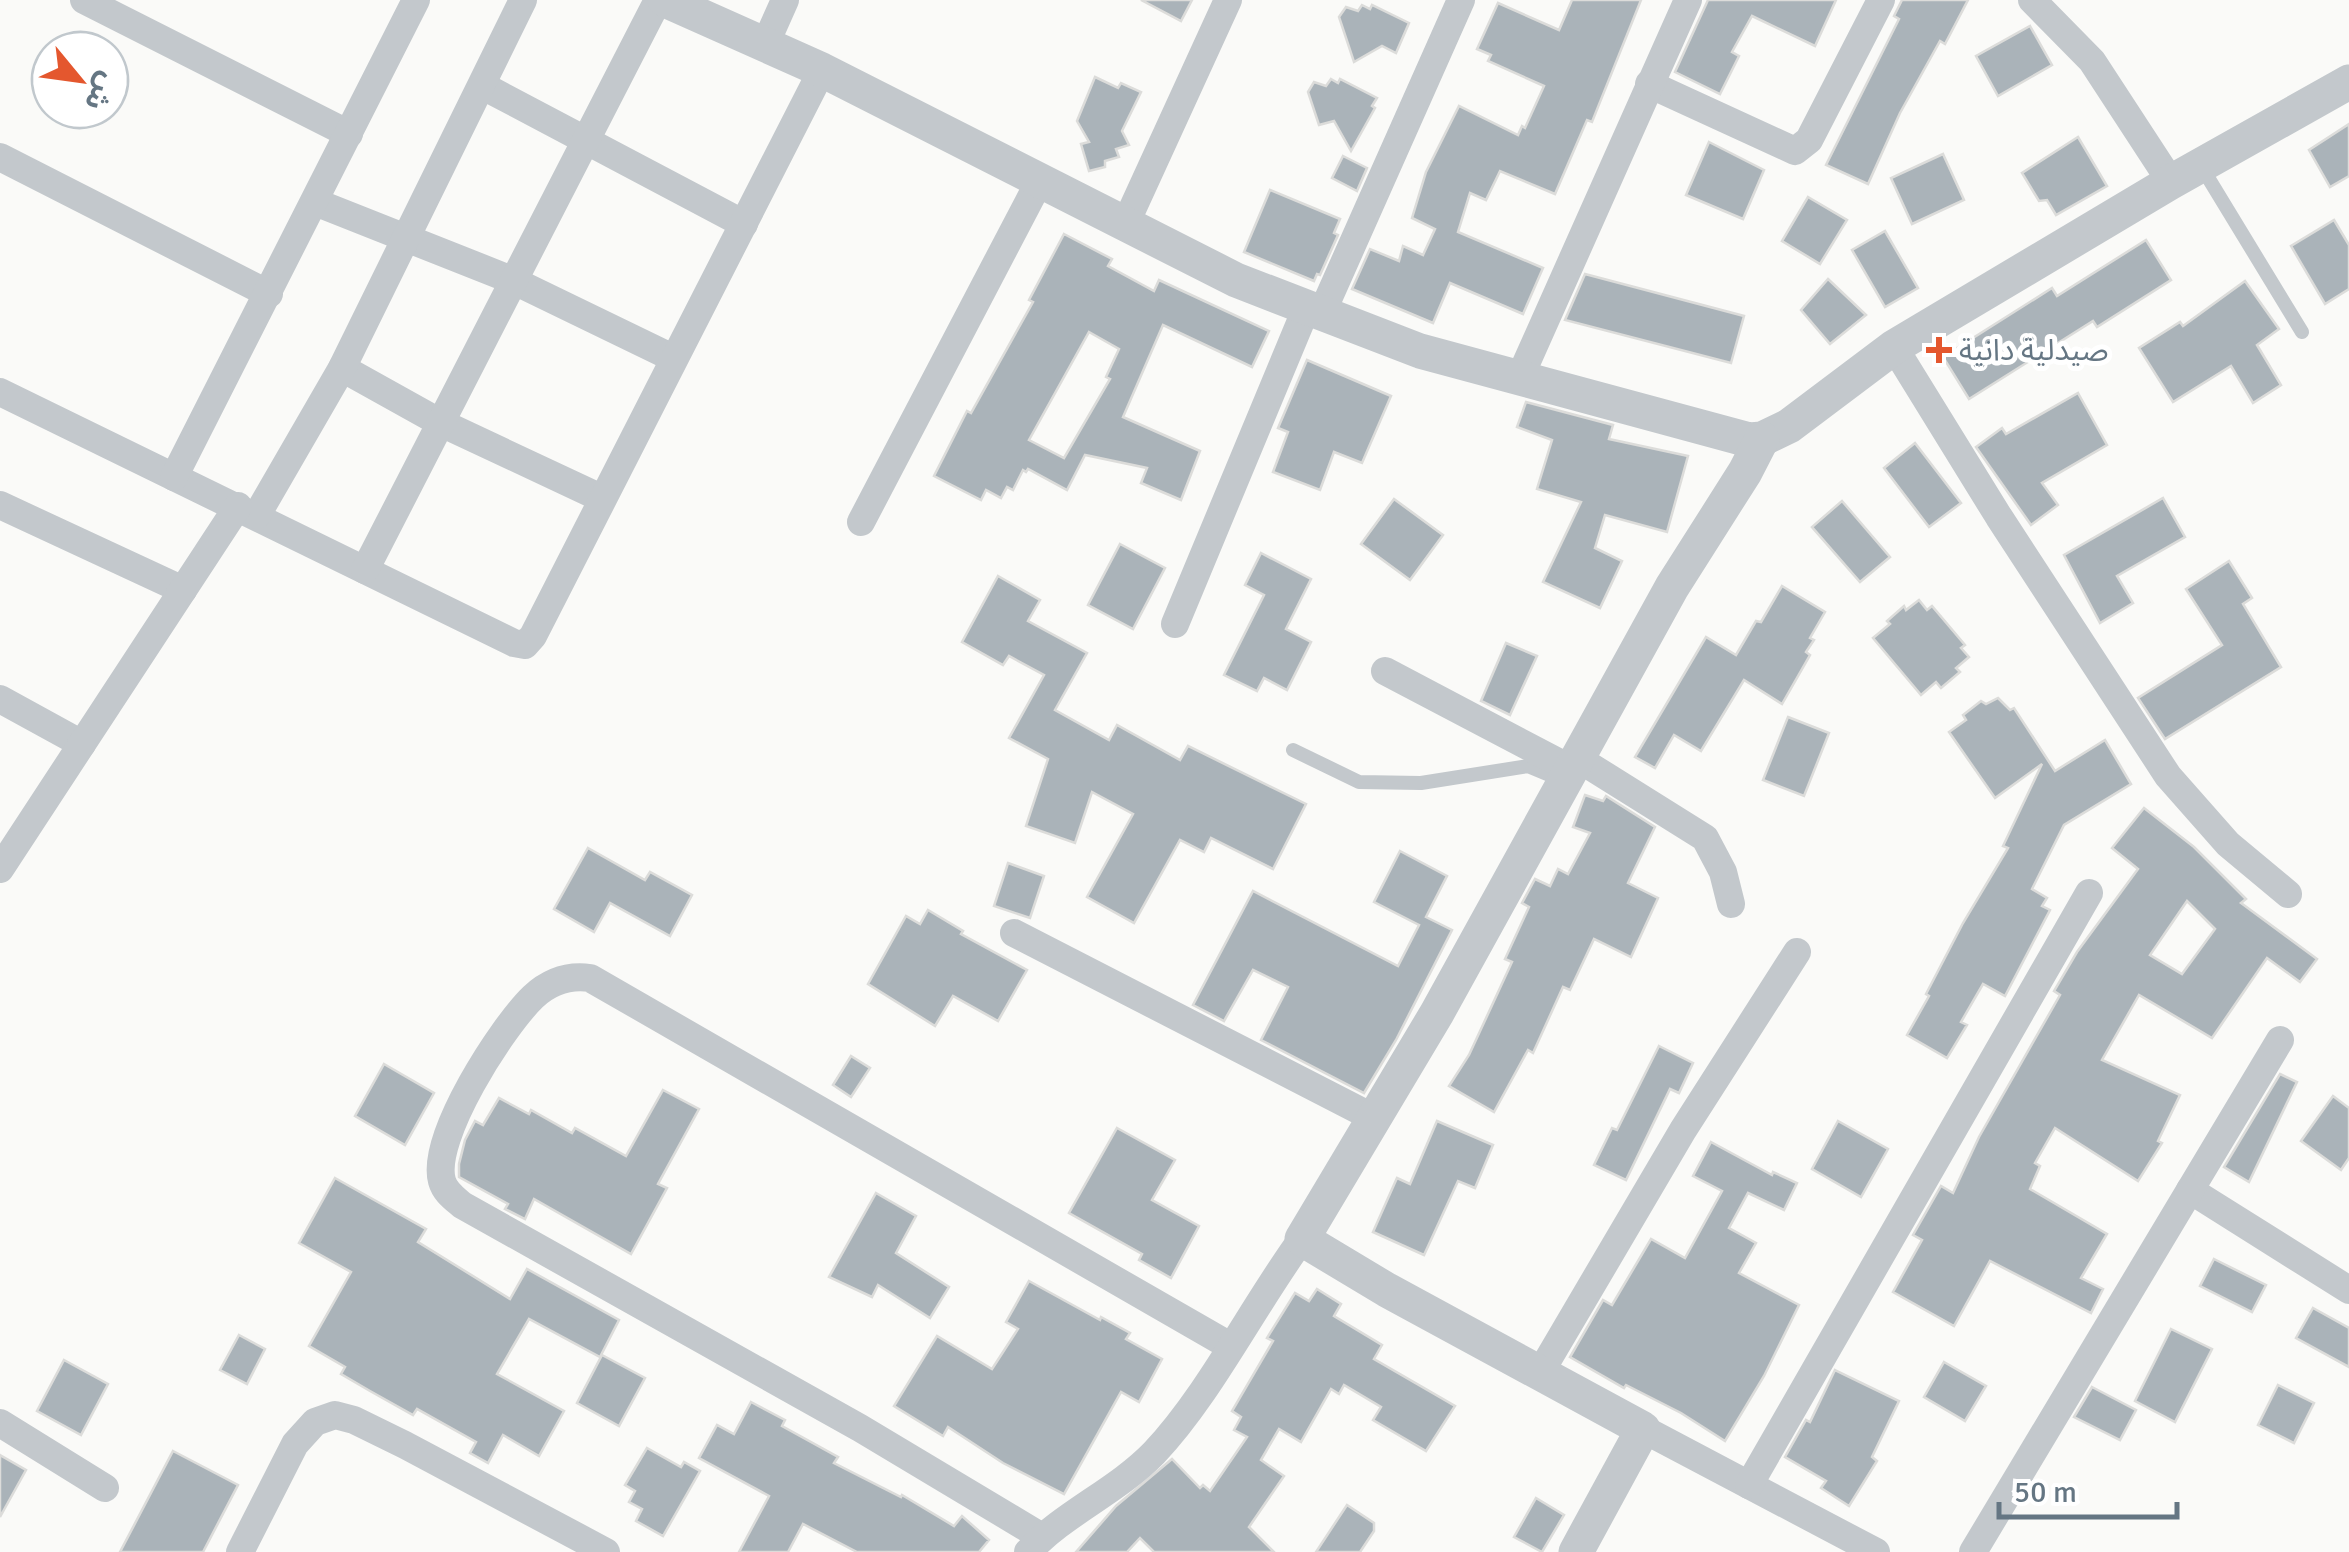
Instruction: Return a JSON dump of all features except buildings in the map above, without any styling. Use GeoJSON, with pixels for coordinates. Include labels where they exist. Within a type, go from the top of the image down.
{"type":"FeatureCollection","features":[{"type":"Feature","properties":{"kind":"street"},"geometry":{"type":"LineString","coordinates":[[84,0],[349,134]]}},
{"type":"Feature","properties":{"kind":"street"},"geometry":{"type":"LineString","coordinates":[[174,477],[416,0]]}},
{"type":"Feature","properties":{"kind":"street"},"geometry":{"type":"LineString","coordinates":[[0,868],[184,590],[248,511],[342,368],[523,0]]}},
{"type":"Feature","properties":{"kind":"street"},"geometry":{"type":"LineString","coordinates":[[365,570],[512,280],[662,0],[822,70],[1236,280],[1313,312],[1420,350],[1735,437],[1762,439],[1790,426],[1894,347],[2349,82]]}},
{"type":"Feature","properties":{"kind":"street"},"geometry":{"type":"LineString","coordinates":[[765,45],[785,0]]}},
{"type":"Feature","properties":{"kind":"street"},"geometry":{"type":"LineString","coordinates":[[1125,225],[1228,0]]}},
{"type":"Feature","properties":{"kind":"street"},"geometry":{"type":"LineString","coordinates":[[1175,624],[1313,312],[1461,0]]}},
{"type":"Feature","properties":{"kind":"street"},"geometry":{"type":"LineString","coordinates":[[1520,376],[1688,0]]}},
{"type":"Feature","properties":{"kind":"street"},"geometry":{"type":"LineString","coordinates":[[1649,84],[1795,151],[1809,140],[1881,0]]}},
{"type":"Feature","properties":{"kind":"street"},"geometry":{"type":"LineString","coordinates":[[2032,0],[2092,61],[2186,174]]}},
{"type":"Feature","properties":{"kind":"street"},"geometry":{"type":"LineString","coordinates":[[0,392],[525,645],[534,636],[822,70]]}},
{"type":"Feature","properties":{"kind":"street"},"geometry":{"type":"LineString","coordinates":[[482,86],[744,224]]}},
{"type":"Feature","properties":{"kind":"street"},"geometry":{"type":"LineString","coordinates":[[0,157],[269,294]]}},
{"type":"Feature","properties":{"kind":"street"},"geometry":{"type":"LineString","coordinates":[[862,522],[1039,182]]}},
{"type":"Feature","properties":{"kind":"street"},"geometry":{"type":"LineString","coordinates":[[315,202],[512,280],[673,358]]}},
{"type":"Feature","properties":{"kind":"street"},"geometry":{"type":"LineString","coordinates":[[1894,347],[2168,776],[2228,844],[2288,894]]}},
{"type":"Feature","properties":{"kind":"street"},"geometry":{"type":"LineString","coordinates":[[342,368],[439,422],[601,498]]}},
{"type":"Feature","properties":{"kind":"street"},"geometry":{"type":"LineString","coordinates":[[1230,1346],[590,978],[571,977],[555,982],[533,997],[493,1050],[444,1138],[442,1181],[449,1194],[860,1428],[1035,1544],[1111,1490],[1152,1455],[1230,1346],[1302,1240],[1672,586],[1762,439]]}},
{"type":"Feature","properties":{"kind":"street"},"geometry":{"type":"LineString","coordinates":[[0,504],[184,590]]}},
{"type":"Feature","properties":{"kind":"street"},"geometry":{"type":"LineString","coordinates":[[1385,672],[1705,838],[1722,872],[1731,904]]}},
{"type":"Feature","properties":{"kind":"street"},"geometry":{"type":"LineString","coordinates":[[0,699],[82,744]]}},
{"type":"Feature","properties":{"kind":"street"},"geometry":{"type":"LineString","coordinates":[[1749,1485],[2089,894]]}},
{"type":"Feature","properties":{"kind":"street"},"geometry":{"type":"LineString","coordinates":[[1014,933],[1374,1118]]}},
{"type":"Feature","properties":{"kind":"street"},"geometry":{"type":"LineString","coordinates":[[1540,1373],[1683,1130],[1797,952]]}},
{"type":"Feature","properties":{"kind":"street"},"geometry":{"type":"LineString","coordinates":[[1973,1552],[2280,1040]]}},
{"type":"Feature","properties":{"kind":"street"},"geometry":{"type":"LineString","coordinates":[[2190,1190],[2349,1290]]}},
{"type":"Feature","properties":{"kind":"street"},"geometry":{"type":"LineString","coordinates":[[1302,1240],[1642,1430],[1876,1552]]}},
{"type":"Feature","properties":{"kind":"street"},"geometry":{"type":"LineString","coordinates":[[240,1552],[295,1444],[315,1422],[335,1415],[405,1445],[606,1552]]}},
{"type":"Feature","properties":{"kind":"street"},"geometry":{"type":"LineString","coordinates":[[0,1424],[105,1488]]}},
{"type":"Feature","properties":{"kind":"street"},"geometry":{"type":"LineString","coordinates":[[1576,1552],[1642,1430]]}},
{"type":"Feature","properties":{"kind":"lane"},"geometry":{"type":"LineString","coordinates":[[2186,174],[2302,332]]}},
{"type":"Feature","properties":{"kind":"lane"},"geometry":{"type":"LineString","coordinates":[[1292,750],[1359,782],[1420,783],[1528,766],[1571,769]]}},
{"type":"Feature","properties":{"kind":"place","name":"صيدلية دانية"},"geometry":{"type":"Point","coordinates":[1939,350]}}]}
